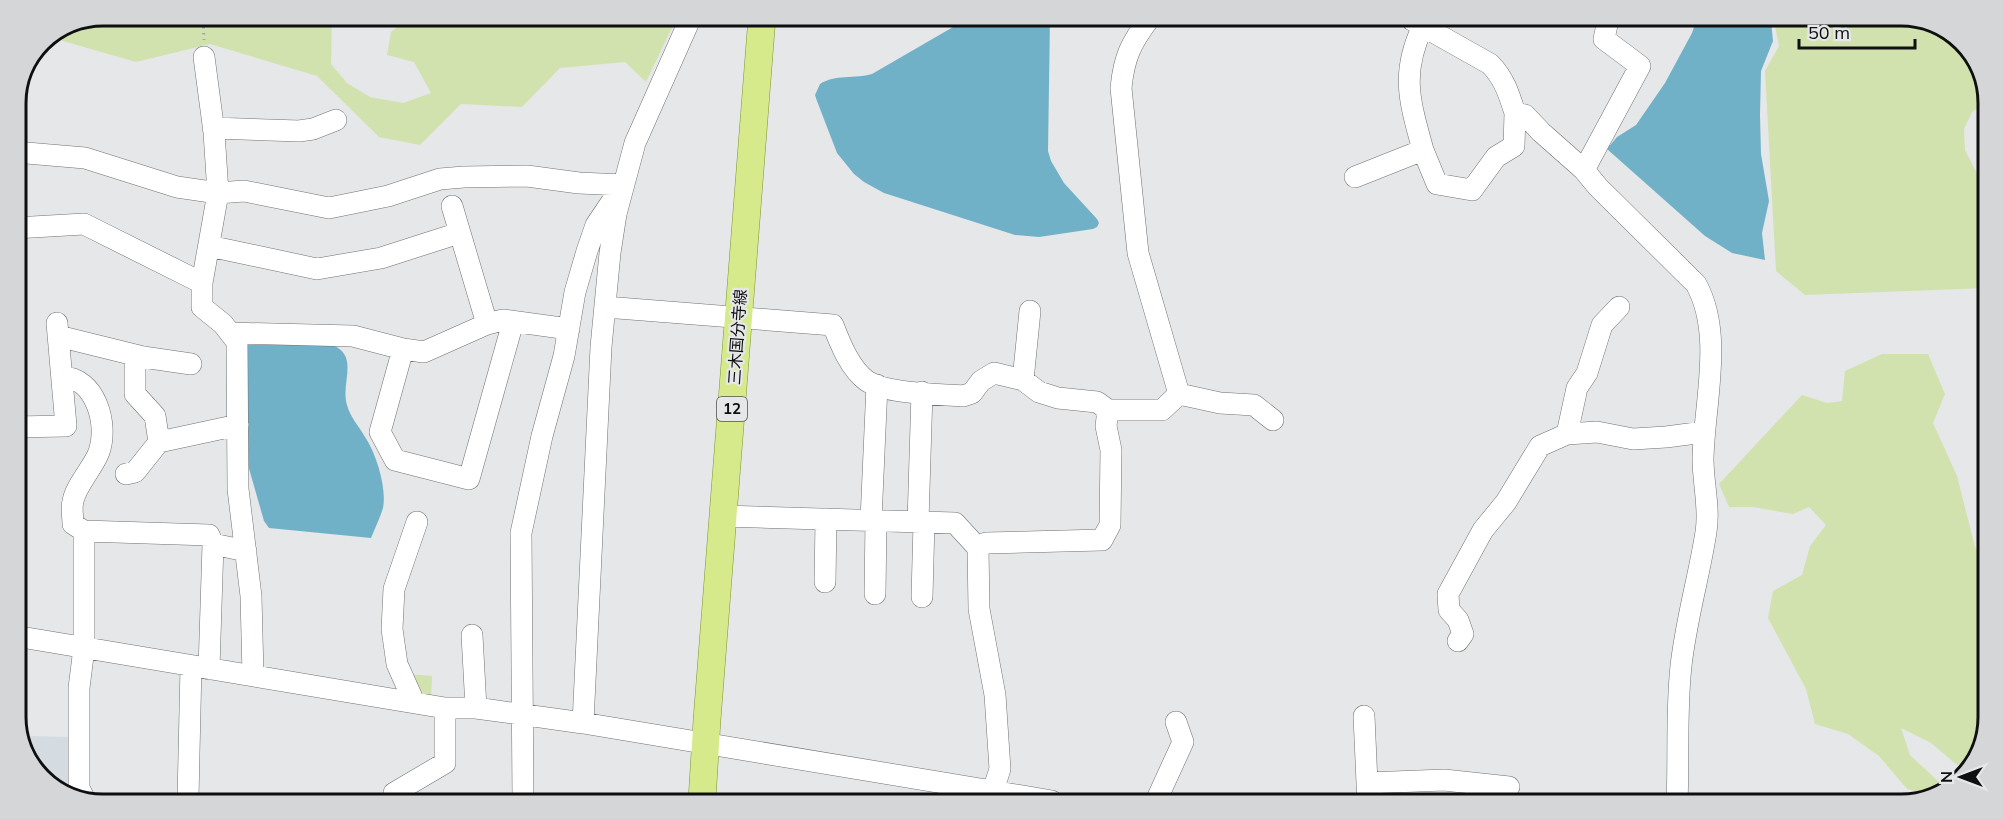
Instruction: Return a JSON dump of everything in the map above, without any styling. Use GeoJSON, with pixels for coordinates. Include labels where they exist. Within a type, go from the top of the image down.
{"type":"FeatureCollection","features":[{"type":"Feature","properties":{"kind":"main road","name":"三木国分寺線"},"geometry":{"type":"LineString","coordinates":[[702,794],[761,26]]}},
{"type":"Feature","properties":{"kind":"street"},"geometry":{"type":"LineString","coordinates":[[583,723],[601,347],[610,253],[623,185],[635,143],[688,26]]}},
{"type":"Feature","properties":{"kind":"street"},"geometry":{"type":"LineString","coordinates":[[1144,26],[1132,42],[1123,68],[1121,88],[1138,253],[1179,394]]}},
{"type":"Feature","properties":{"kind":"street"},"geometry":{"type":"LineString","coordinates":[[1424,26],[1414,45],[1408,79],[1410,101],[1423,150],[1437,184],[1472,190],[1496,157],[1514,146],[1515,112],[1508,89],[1490,64],[1428,26]]}},
{"type":"Feature","properties":{"kind":"street"},"geometry":{"type":"LineString","coordinates":[[1584,170],[1640,66],[1604,39],[1607,26]]}},
{"type":"Feature","properties":{"kind":"street"},"geometry":{"type":"LineString","coordinates":[[204,57],[218,193],[202,284],[202,307],[222,324],[237,342],[238,489],[251,596],[253,675]]}},
{"type":"Feature","properties":{"kind":"street"},"geometry":{"type":"LineString","coordinates":[[1515,112],[1525,115],[1584,170],[1605,194],[1696,284],[1703,296],[1710,327],[1703,463],[1707,529],[1686,623],[1681,669],[1677,794]]}},
{"type":"Feature","properties":{"kind":"street"},"geometry":{"type":"LineString","coordinates":[[213,128],[299,131],[313,129],[336,120]]}},
{"type":"Feature","properties":{"kind":"street"},"geometry":{"type":"LineString","coordinates":[[1355,177],[1423,150]]}},
{"type":"Feature","properties":{"kind":"street"},"geometry":{"type":"LineString","coordinates":[[26,153],[85,158],[177,187],[218,193],[244,191],[328,208],[388,196],[440,179],[464,177],[527,176],[579,183],[623,185]]}},
{"type":"Feature","properties":{"kind":"street"},"geometry":{"type":"LineString","coordinates":[[523,794],[521,533],[542,436],[564,356],[575,292],[596,225],[623,185]]}},
{"type":"Feature","properties":{"kind":"street"},"geometry":{"type":"LineString","coordinates":[[452,206],[487,324]]}},
{"type":"Feature","properties":{"kind":"street"},"geometry":{"type":"LineString","coordinates":[[26,227],[84,224],[202,284]]}},
{"type":"Feature","properties":{"kind":"street"},"geometry":{"type":"LineString","coordinates":[[209,246],[317,269],[381,258],[459,232]]}},
{"type":"Feature","properties":{"kind":"street"},"geometry":{"type":"LineString","coordinates":[[605,307],[833,325],[846,355],[866,380],[886,389],[963,396],[972,393],[981,381],[994,373],[1023,380],[1039,392],[1058,398],[1097,402],[1108,410],[1162,410],[1179,394]]}},
{"type":"Feature","properties":{"kind":"street"},"geometry":{"type":"LineString","coordinates":[[1567,434],[1577,388],[1587,373],[1602,325],[1620,307]]}},
{"type":"Feature","properties":{"kind":"street"},"geometry":{"type":"LineString","coordinates":[[1023,380],[1030,310]]}},
{"type":"Feature","properties":{"kind":"street"},"geometry":{"type":"LineString","coordinates":[[230,333],[353,336],[424,352],[487,324],[503,320],[569,329]]}},
{"type":"Feature","properties":{"kind":"street"},"geometry":{"type":"LineString","coordinates":[[403,349],[380,432],[395,460],[469,479],[513,322]]}},
{"type":"Feature","properties":{"kind":"street"},"geometry":{"type":"LineString","coordinates":[[26,427],[66,426],[58,330],[135,355],[190,364]]}},
{"type":"Feature","properties":{"kind":"street"},"geometry":{"type":"LineString","coordinates":[[135,355],[135,394],[155,416],[159,442]]}},
{"type":"Feature","properties":{"kind":"street"},"geometry":{"type":"LineString","coordinates":[[62,377],[72,377],[91,391],[102,418],[100,450],[73,500],[73,524],[84,531],[209,535],[213,544],[188,794]]}},
{"type":"Feature","properties":{"kind":"street"},"geometry":{"type":"LineString","coordinates":[[875,594],[877,385]]}},
{"type":"Feature","properties":{"kind":"street"},"geometry":{"type":"LineString","coordinates":[[922,392],[922,597]]}},
{"type":"Feature","properties":{"kind":"street"},"geometry":{"type":"LineString","coordinates":[[1179,394],[1220,403],[1254,405],[1273,420]]}},
{"type":"Feature","properties":{"kind":"street"},"geometry":{"type":"LineString","coordinates":[[978,548],[986,543],[1102,540],[1110,525],[1111,450],[1107,426],[1108,410]]}},
{"type":"Feature","properties":{"kind":"street"},"geometry":{"type":"LineString","coordinates":[[126,474],[135,471],[159,442],[238,425]]}},
{"type":"Feature","properties":{"kind":"street"},"geometry":{"type":"LineString","coordinates":[[1458,641],[1463,634],[1458,620],[1449,610],[1448,594],[1483,530],[1506,502],[1540,446],[1567,434],[1596,432],[1633,439],[1704,432]]}},
{"type":"Feature","properties":{"kind":"street"},"geometry":{"type":"LineString","coordinates":[[723,516],[955,523],[978,548],[979,609],[995,695],[1000,769],[993,792]]}},
{"type":"Feature","properties":{"kind":"street"},"geometry":{"type":"LineString","coordinates":[[825,582],[826,519]]}},
{"type":"Feature","properties":{"kind":"street"},"geometry":{"type":"LineString","coordinates":[[414,702],[397,664],[392,629],[394,589],[417,522]]}},
{"type":"Feature","properties":{"kind":"street"},"geometry":{"type":"LineString","coordinates":[[80,790],[80,688],[84,648],[84,531]]}},
{"type":"Feature","properties":{"kind":"street"},"geometry":{"type":"LineString","coordinates":[[213,544],[246,551]]}},
{"type":"Feature","properties":{"kind":"street"},"geometry":{"type":"LineString","coordinates":[[472,635],[476,708]]}},
{"type":"Feature","properties":{"kind":"street"},"geometry":{"type":"LineString","coordinates":[[26,638],[445,708],[476,708],[706,743],[934,790],[1006,794]]}},
{"type":"Feature","properties":{"kind":"street"},"geometry":{"type":"LineString","coordinates":[[394,793],[445,763],[445,708]]}},
{"type":"Feature","properties":{"kind":"street"},"geometry":{"type":"LineString","coordinates":[[1364,716],[1367,793],[1444,780],[1509,787]]}},
{"type":"Feature","properties":{"kind":"street"},"geometry":{"type":"LineString","coordinates":[[1159,794],[1183,742],[1176,722]]}},
{"type":"Feature","properties":{"kind":"path"},"geometry":{"type":"LineString","coordinates":[[203,26],[204,57]]}},
{"type":"Feature","properties":{"kind":"shaded area"},"geometry":{"type":"Polygon","coordinates":[[[28,736],[71,737],[71,787],[48,771],[33,751],[28,736]]]}},
{"type":"Feature","properties":{"kind":"green space"},"geometry":{"type":"Polygon","coordinates":[[[102,26],[332,26],[331,64],[347,83],[370,97],[403,103],[431,93],[414,62],[387,55],[391,32],[398,26],[673,26],[646,82],[625,62],[560,68],[522,107],[461,104],[420,145],[379,137],[317,76],[210,44],[136,62],[58,40],[73,31],[102,26]]]}},
{"type":"Feature","properties":{"kind":"green space"},"geometry":{"type":"Polygon","coordinates":[[[1775,26],[1916,27],[1930,31],[1947,41],[1965,60],[1970,68],[1977,97],[1977,109],[1972,112],[1964,129],[1965,150],[1977,174],[1977,288],[1805,295],[1776,271],[1765,71],[1779,46],[1775,26]]]}},
{"type":"Feature","properties":{"kind":"green space"},"geometry":{"type":"Polygon","coordinates":[[[1882,354],[1928,354],[1945,394],[1933,423],[1957,476],[1978,551],[1978,717],[1976,732],[1971,747],[1936,747],[1901,728],[1910,755],[1931,775],[1931,787],[1916,792],[1907,789],[1879,756],[1848,734],[1815,724],[1806,689],[1768,618],[1773,591],[1802,575],[1810,546],[1826,525],[1809,507],[1793,514],[1753,507],[1729,507],[1719,484],[1802,395],[1827,403],[1842,401],[1845,371],[1882,354]]]}},
{"type":"Feature","properties":{"kind":"green space"},"geometry":{"type":"Polygon","coordinates":[[[407,674],[432,676],[431,697],[417,688],[407,674]]]}},
{"type":"Feature","properties":{"kind":"water"},"geometry":{"type":"Polygon","coordinates":[[[955,26],[1050,26],[1048,151],[1064,183],[1097,219],[1099,223],[1097,227],[1039,237],[1015,235],[884,193],[864,182],[854,174],[837,153],[815,95],[820,84],[826,81],[872,74],[955,26]]]}},
{"type":"Feature","properties":{"kind":"water"},"geometry":{"type":"Polygon","coordinates":[[[1694,26],[1772,26],[1773,41],[1761,71],[1761,154],[1769,201],[1762,233],[1765,260],[1732,253],[1705,236],[1607,149],[1617,137],[1636,125],[1665,83],[1694,26]]]}},
{"type":"Feature","properties":{"kind":"water"},"geometry":{"type":"Polygon","coordinates":[[[330,344],[345,355],[348,370],[346,396],[348,409],[369,444],[380,471],[383,508],[371,538],[269,528],[264,521],[248,465],[243,464],[242,345],[330,344]]]}}]}
